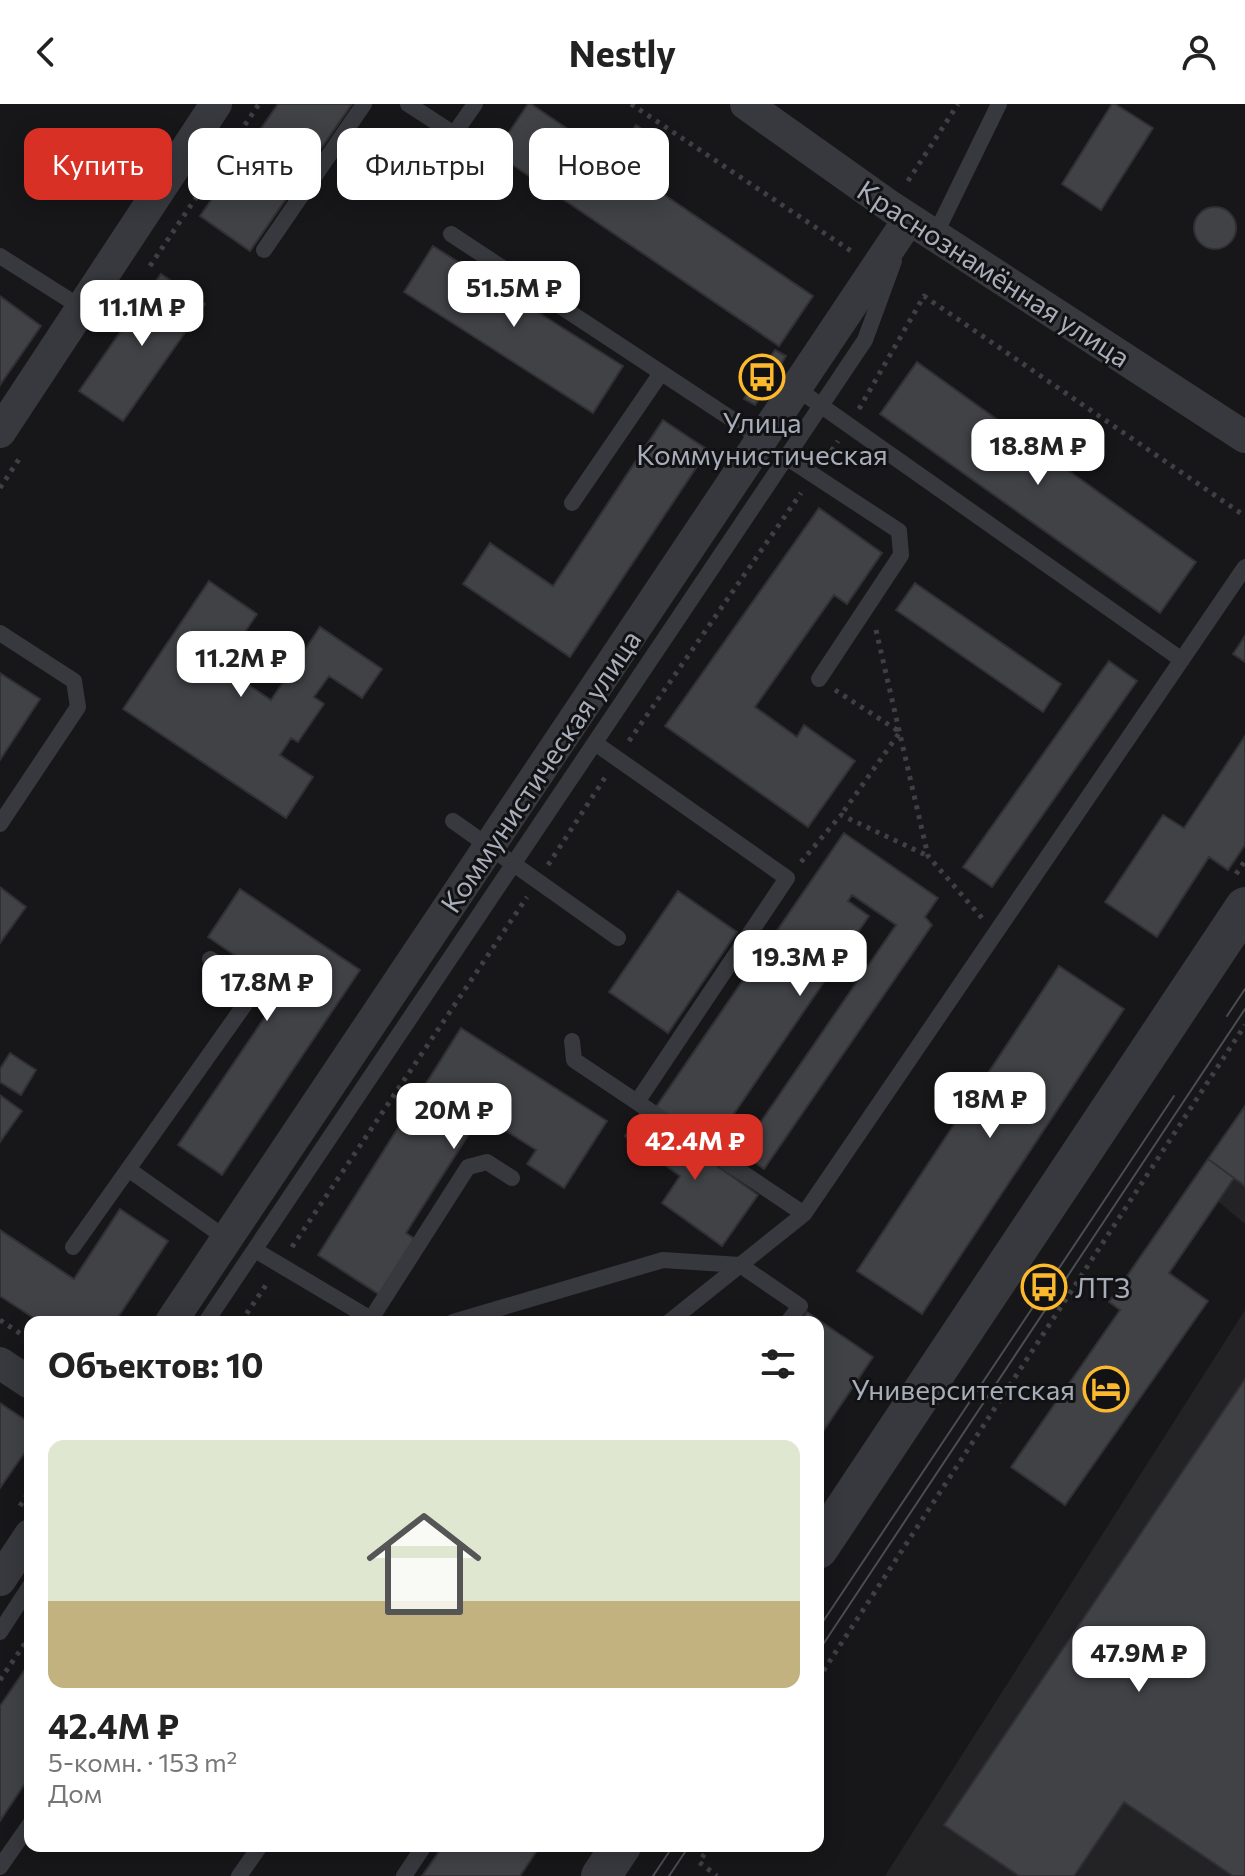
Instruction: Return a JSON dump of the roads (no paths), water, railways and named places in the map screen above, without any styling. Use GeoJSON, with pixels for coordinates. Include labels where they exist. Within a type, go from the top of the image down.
{"type":"FeatureCollection","features":[{"type":"Feature","properties":{"kind":"street"},"geometry":{"type":"LineString","coordinates":[[0,432],[216,104]]}},
{"type":"Feature","properties":{"kind":"street","name":"Краснознамённая улица"},"geometry":{"type":"LineString","coordinates":[[746,104],[922,227],[1245,437]]}},
{"type":"Feature","properties":{"kind":"street","name":"Коммунистическая улица"},"geometry":{"type":"LineString","coordinates":[[176,1316],[241,1244],[922,227]]}},
{"type":"Feature","properties":{"kind":"street"},"geometry":{"type":"LineString","coordinates":[[824,1540],[1245,907]]}},
{"type":"Feature","properties":{"kind":"street"},"geometry":{"type":"LineString","coordinates":[[0,1363],[24,1379]]}},
{"type":"Feature","properties":{"kind":"street"},"geometry":{"type":"LineString","coordinates":[[0,1580],[24,1544]]}},
{"type":"Feature","properties":{"kind":"street"},"geometry":{"type":"LineString","coordinates":[[601,1876],[617,1852]]}},
{"type":"Feature","properties":{"kind":"lane"},"geometry":{"type":"LineString","coordinates":[[264,250],[364,104]]}},
{"type":"Feature","properties":{"kind":"lane"},"geometry":{"type":"LineString","coordinates":[[408,104],[454,134],[475,104]]}},
{"type":"Feature","properties":{"kind":"lane"},"geometry":{"type":"LineString","coordinates":[[922,227],[999,104]]}},
{"type":"Feature","properties":{"kind":"lane"},"geometry":{"type":"LineString","coordinates":[[451,234],[899,531],[901,555],[819,679]]}},
{"type":"Feature","properties":{"kind":"lane"},"geometry":{"type":"LineString","coordinates":[[0,256],[82,308]]}},
{"type":"Feature","properties":{"kind":"lane"},"geometry":{"type":"LineString","coordinates":[[572,503],[661,373]]}},
{"type":"Feature","properties":{"kind":"lane"},"geometry":{"type":"LineString","coordinates":[[808,397],[1182,660]]}},
{"type":"Feature","properties":{"kind":"lane"},"geometry":{"type":"LineString","coordinates":[[501,856],[595,743],[774,448]]}},
{"type":"Feature","properties":{"kind":"lane"},"geometry":{"type":"LineString","coordinates":[[676,1316],[804,1214],[1245,567]]}},
{"type":"Feature","properties":{"kind":"lane"},"geometry":{"type":"LineString","coordinates":[[0,633],[74,681],[78,707],[0,824]]}},
{"type":"Feature","properties":{"kind":"lane"},"geometry":{"type":"LineString","coordinates":[[595,743],[787,878],[637,1102]]}},
{"type":"Feature","properties":{"kind":"lane"},"geometry":{"type":"LineString","coordinates":[[453,821],[618,938]]}},
{"type":"Feature","properties":{"kind":"lane"},"geometry":{"type":"LineString","coordinates":[[73,1247],[248,1000],[244,982],[210,959]]}},
{"type":"Feature","properties":{"kind":"lane"},"geometry":{"type":"LineString","coordinates":[[572,1041],[574,1060],[804,1214]]}},
{"type":"Feature","properties":{"kind":"lane"},"geometry":{"type":"LineString","coordinates":[[375,1316],[468,1167],[487,1162],[512,1178]]}},
{"type":"Feature","properties":{"kind":"lane"},"geometry":{"type":"LineString","coordinates":[[128,1169],[241,1244],[364,1316]]}},
{"type":"Feature","properties":{"kind":"lane"},"geometry":{"type":"LineString","coordinates":[[209,1316],[241,1244]]}},
{"type":"Feature","properties":{"kind":"lane"},"geometry":{"type":"LineString","coordinates":[[473,1316],[663,1260],[740,1265],[800,1306],[792,1316]]}},
{"type":"Feature","properties":{"kind":"lane"},"geometry":{"type":"LineString","coordinates":[[0,1632],[24,1595]]}},
{"type":"Feature","properties":{"kind":"lane"},"geometry":{"type":"LineString","coordinates":[[0,1867],[24,1833]]}},
{"type":"Feature","properties":{"kind":"lane"},"geometry":{"type":"LineString","coordinates":[[239,1876],[256,1852]]}},
{"type":"Feature","properties":{"kind":"lane"},"geometry":{"type":"LineString","coordinates":[[404,1876],[420,1852]]}},
{"type":"Feature","properties":{"kind":"tram line"},"geometry":{"type":"LineString","coordinates":[[1227,1016],[1245,989]]}},
{"type":"Feature","properties":{"kind":"tram line"},"geometry":{"type":"LineString","coordinates":[[824,1643],[1245,1009]]}},
{"type":"Feature","properties":{"kind":"tram line"},"geometry":{"type":"LineString","coordinates":[[824,1620],[1174,1096]]}},
{"type":"Feature","properties":{"kind":"tram line"},"geometry":{"type":"LineString","coordinates":[[653,1876],[669,1852]]}},
{"type":"Feature","properties":{"kind":"tram line"},"geometry":{"type":"LineString","coordinates":[[669,1876],[685,1852]]}},
{"type":"Feature","properties":{"kind":"place","name":"Улица Коммунистическая"},"geometry":{"type":"Point","coordinates":[762,377]}},
{"type":"Feature","properties":{"kind":"place","name":"ЛТЗ"},"geometry":{"type":"Point","coordinates":[1044,1287]}},
{"type":"Feature","properties":{"kind":"place","name":"Университетская"},"geometry":{"type":"Point","coordinates":[1106,1389]}}]}
